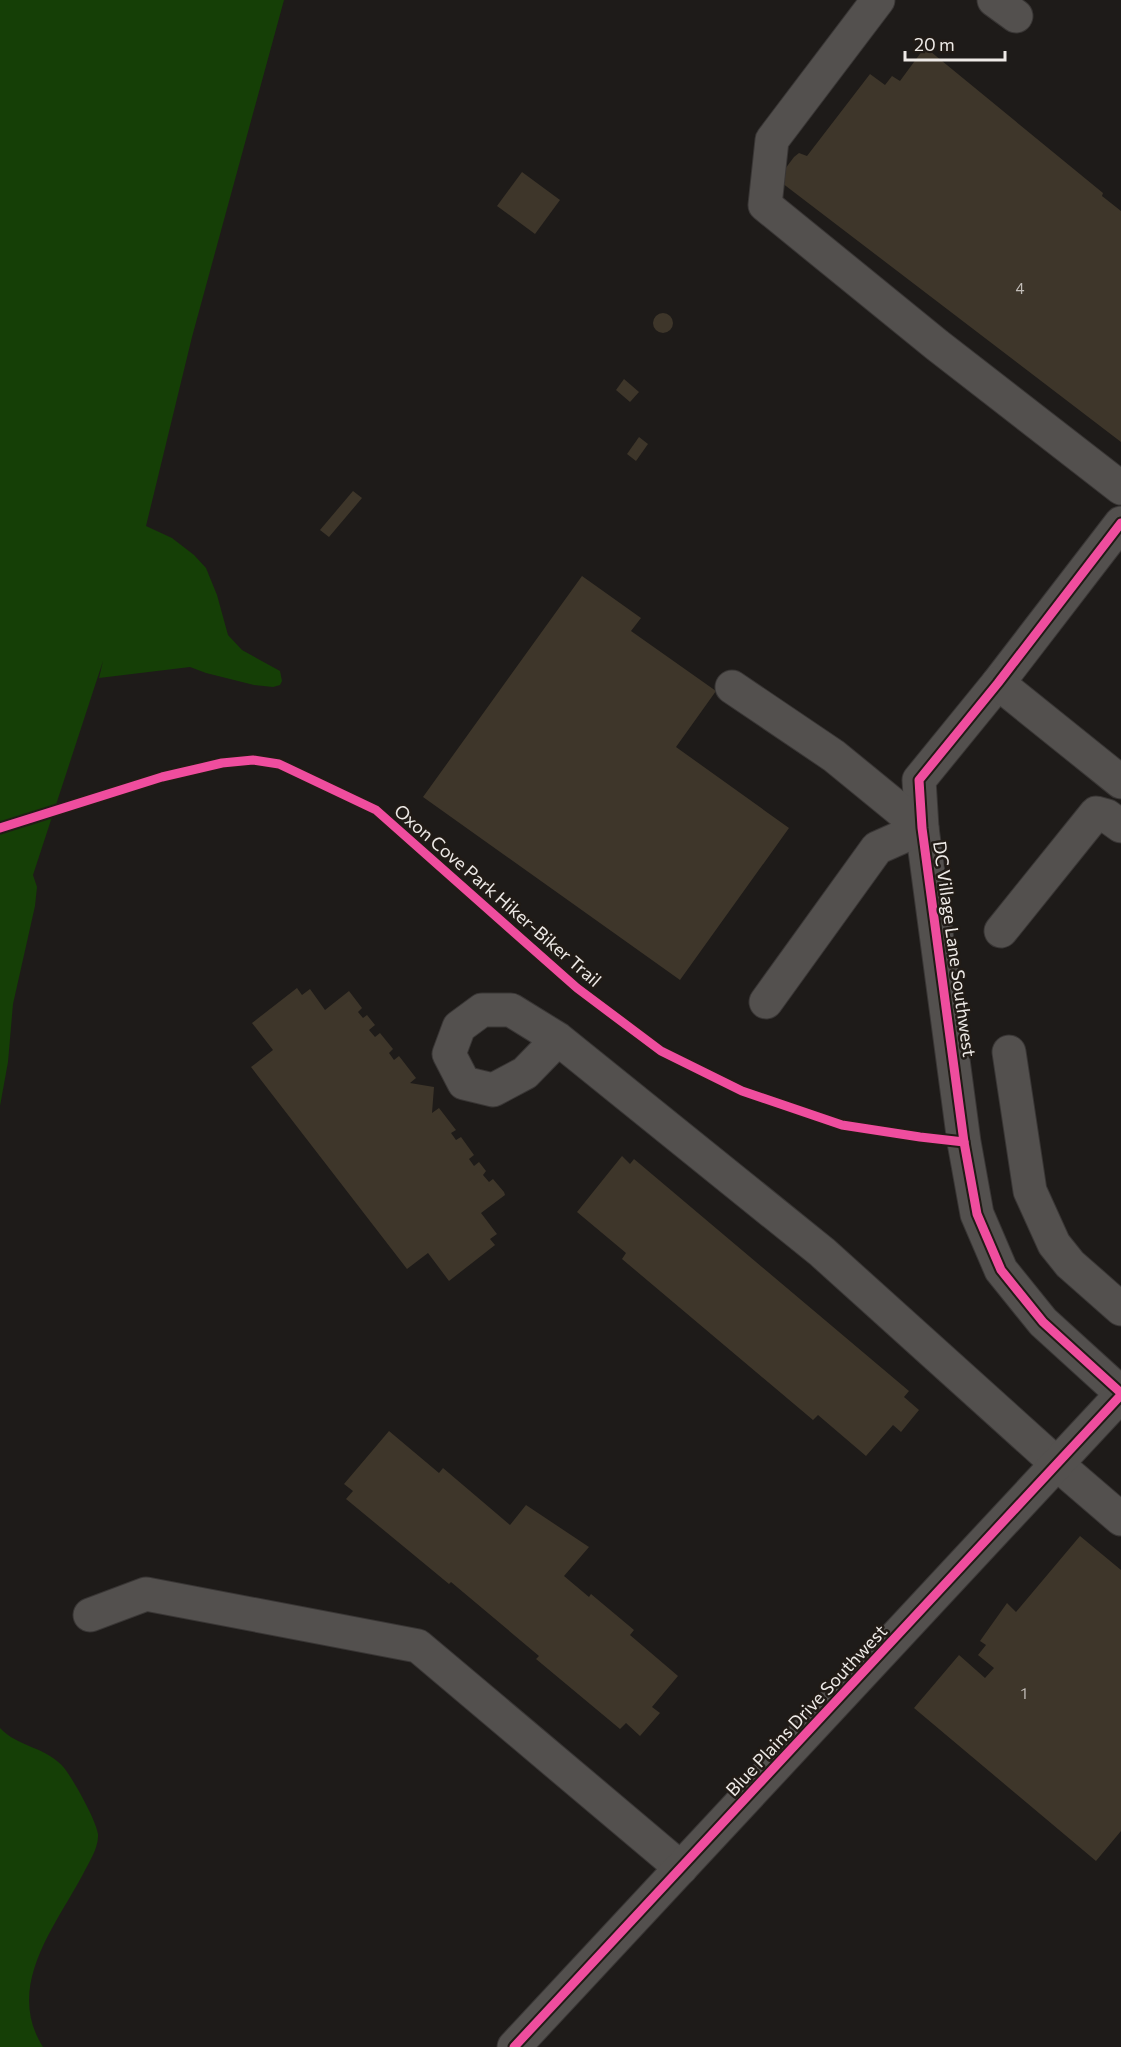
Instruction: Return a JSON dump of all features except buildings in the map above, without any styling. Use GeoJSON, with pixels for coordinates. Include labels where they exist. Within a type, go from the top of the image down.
{"type":"FeatureCollection","features":[{"type":"Feature","properties":{"kind":"street"},"geometry":{"type":"LineString","coordinates":[[878,0],[772,140],[765,205],[937,345],[1121,488]]}},
{"type":"Feature","properties":{"kind":"street","name":"DC Village Lane Southwest"},"geometry":{"type":"LineString","coordinates":[[1121,523],[920,780],[922,828],[964,1142],[977,1214],[1001,1270],[1036,1313],[1121,1394]]}},
{"type":"Feature","properties":{"kind":"street"},"geometry":{"type":"LineString","coordinates":[[998,683],[1121,782]]}},
{"type":"Feature","properties":{"kind":"street"},"geometry":{"type":"LineString","coordinates":[[732,687],[834,756],[922,828],[877,848],[766,1002]]}},
{"type":"Feature","properties":{"kind":"street"},"geometry":{"type":"LineString","coordinates":[[1001,931],[1096,813],[1107,816],[1121,826]]}},
{"type":"Feature","properties":{"kind":"street"},"geometry":{"type":"LineString","coordinates":[[558,1039],[822,1252],[1121,1519]]}},
{"type":"Feature","properties":{"kind":"street"},"geometry":{"type":"LineString","coordinates":[[1009,1052],[1030,1191],[1054,1244],[1070,1264],[1121,1309]]}},
{"type":"Feature","properties":{"kind":"street","name":"Blue Plains Drive Southwest"},"geometry":{"type":"LineString","coordinates":[[514,2047],[1121,1394]]}},
{"type":"Feature","properties":{"kind":"street"},"geometry":{"type":"LineString","coordinates":[[90,1615],[146,1594],[418,1647],[681,1868]]}},
{"type":"Feature","properties":{"kind":"green space"},"geometry":{"type":"Polygon","coordinates":[[[0,0],[284,0],[192,337],[146,526],[172,538],[194,555],[206,568],[217,595],[228,635],[242,650],[280,671],[282,681],[280,685],[273,687],[254,685],[190,667],[99,678],[103,661],[33,875],[37,887],[35,906],[13,1004],[8,1062],[0,1106],[0,0]]]}},
{"type":"Feature","properties":{"kind":"green space"},"geometry":{"type":"Polygon","coordinates":[[[0,1728],[15,1739],[50,1756],[65,1769],[89,1810],[98,1834],[93,1856],[47,1937],[31,1980],[29,2002],[33,2025],[43,2047],[0,2047],[0,1728]]]}},
{"type":"Feature","properties":{"kind":"cycle path"},"geometry":{"type":"LineString","coordinates":[[1121,523],[998,683],[919,780],[922,828],[964,1142],[977,1214],[1001,1270],[1043,1322],[1121,1393]]}},
{"type":"Feature","properties":{"kind":"cycle path","name":"Oxon Cove Park Hiker-Biker Trail"},"geometry":{"type":"LineString","coordinates":[[0,828],[162,777],[222,763],[253,760],[279,764],[376,810],[577,988],[661,1051],[742,1091],[842,1125],[964,1142]]}},
{"type":"Feature","properties":{"kind":"cycle path"},"geometry":{"type":"LineString","coordinates":[[514,2047],[1121,1395]]}}]}
